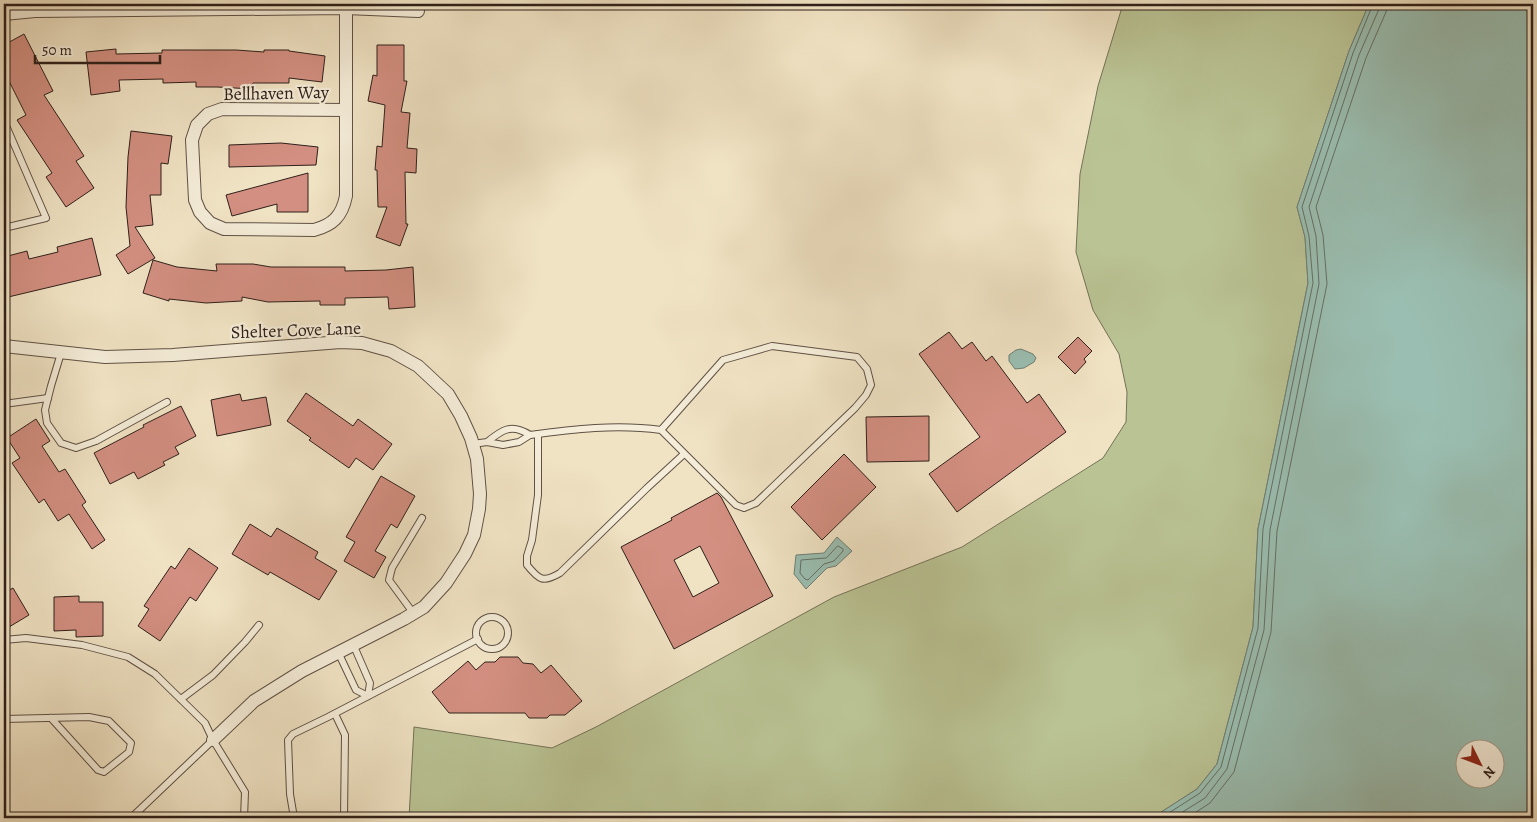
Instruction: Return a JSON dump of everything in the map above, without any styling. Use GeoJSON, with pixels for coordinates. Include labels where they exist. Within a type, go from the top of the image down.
{"type":"FeatureCollection","features":[{"type":"Feature","properties":{"kind":"street"},"geometry":{"type":"LineString","coordinates":[[4,14],[50,7],[301,6],[346,8],[373,6],[418,11]]}},
{"type":"Feature","properties":{"kind":"street","name":"Bellhaven Way"},"geometry":{"type":"LineString","coordinates":[[346,8],[346,110],[346,196],[342,211],[326,227],[314,230],[224,229],[210,223],[200,212],[195,200],[192,140],[198,125],[208,114],[222,109],[346,110]]}},
{"type":"Feature","properties":{"kind":"street","name":"Shelter Cove Lane"},"geometry":{"type":"LineString","coordinates":[[4,346],[105,357],[173,355],[341,342],[368,344],[391,351],[418,366],[448,394],[455,405],[473,444],[478,467],[480,509],[474,535],[465,554],[446,583],[436,596],[414,614],[302,671],[254,701],[213,740]]}},
{"type":"Feature","properties":{"kind":"lane"},"geometry":{"type":"LineString","coordinates":[[4,121],[46,218],[4,228]]}},
{"type":"Feature","properties":{"kind":"lane"},"geometry":{"type":"LineString","coordinates":[[473,444],[487,442],[503,445],[519,442],[530,435],[586,428],[621,427],[661,430],[736,505],[744,508],[756,503],[866,396],[872,385],[867,369],[858,357],[772,346],[723,360],[661,430]]}},
{"type":"Feature","properties":{"kind":"lane"},"geometry":{"type":"LineString","coordinates":[[61,353],[45,410],[47,422],[61,443],[76,448],[96,441],[167,402]]}},
{"type":"Feature","properties":{"kind":"lane"},"geometry":{"type":"LineString","coordinates":[[4,404],[48,398]]}},
{"type":"Feature","properties":{"kind":"lane"},"geometry":{"type":"LineString","coordinates":[[487,442],[502,430],[520,429],[530,435]]}},
{"type":"Feature","properties":{"kind":"lane"},"geometry":{"type":"LineString","coordinates":[[538,434],[538,495],[527,565],[542,580],[551,579],[560,573],[684,454]]}},
{"type":"Feature","properties":{"kind":"lane"},"geometry":{"type":"LineString","coordinates":[[414,614],[389,580],[392,568],[422,518]]}},
{"type":"Feature","properties":{"kind":"lane"},"geometry":{"type":"LineString","coordinates":[[497,618],[505,624],[508,633],[507,639],[500,647],[490,649],[480,644],[478,639],[477,630],[482,621],[497,618]]}},
{"type":"Feature","properties":{"kind":"lane"},"geometry":{"type":"LineString","coordinates":[[181,699],[213,675],[259,625]]}},
{"type":"Feature","properties":{"kind":"lane"},"geometry":{"type":"LineString","coordinates":[[4,640],[26,638],[82,645],[128,657],[155,674],[205,723],[213,740],[245,792],[244,818]]}},
{"type":"Feature","properties":{"kind":"lane"},"geometry":{"type":"LineString","coordinates":[[294,818],[290,794],[288,740],[293,734],[478,639]]}},
{"type":"Feature","properties":{"kind":"lane"},"geometry":{"type":"LineString","coordinates":[[353,644],[370,683],[368,696]]}},
{"type":"Feature","properties":{"kind":"lane"},"geometry":{"type":"LineString","coordinates":[[338,652],[356,690],[368,696]]}},
{"type":"Feature","properties":{"kind":"lane"},"geometry":{"type":"LineString","coordinates":[[335,714],[345,735],[344,818]]}},
{"type":"Feature","properties":{"kind":"lane"},"geometry":{"type":"LineString","coordinates":[[4,719],[89,717],[109,721],[132,743],[129,752],[104,772],[98,770],[51,718]]}},
{"type":"Feature","properties":{"kind":"lane"},"geometry":{"type":"LineString","coordinates":[[131,818],[213,740]]}},
{"type":"Feature","properties":{"kind":"green space"},"geometry":{"type":"Polygon","coordinates":[[[1123,4],[1369,4],[1349,51],[1297,207],[1305,237],[1308,283],[1258,529],[1253,627],[1217,764],[1197,789],[1152,818],[409,818],[414,727],[552,748],[596,727],[834,597],[962,547],[1103,458],[1126,422],[1127,392],[1119,354],[1093,310],[1076,252],[1080,174],[1098,86],[1123,4]]]}},
{"type":"Feature","properties":{"kind":"water"},"geometry":{"type":"Polygon","coordinates":[[[1369,4],[1533,4],[1533,818],[1152,818],[1197,789],[1217,764],[1253,627],[1258,529],[1308,283],[1305,237],[1297,207],[1349,51],[1369,4]]]}},
{"type":"Feature","properties":{"kind":"water"},"geometry":{"type":"Polygon","coordinates":[[[1021,349],[1033,354],[1036,358],[1034,362],[1024,368],[1015,369],[1009,361],[1009,355],[1021,349]]]}},
{"type":"Feature","properties":{"kind":"water"},"geometry":{"type":"Polygon","coordinates":[[[837,537],[852,551],[836,566],[827,568],[806,589],[794,574],[796,555],[824,553],[837,537]]]}},
{"type":"Feature","properties":{"kind":"building"},"geometry":{"type":"Polygon","coordinates":[[[24,34],[53,91],[44,95],[84,156],[76,161],[94,188],[66,207],[46,177],[52,173],[17,120],[26,115],[4,71],[4,45],[24,34]]]}},
{"type":"Feature","properties":{"kind":"building"},"geometry":{"type":"Polygon","coordinates":[[[377,45],[404,45],[404,81],[407,81],[401,112],[410,113],[407,148],[417,149],[416,173],[405,172],[406,224],[408,224],[400,246],[376,237],[387,207],[378,207],[377,170],[375,170],[377,146],[382,147],[385,105],[368,101],[373,75],[377,76],[377,45]]]}},
{"type":"Feature","properties":{"kind":"building"},"geometry":{"type":"Polygon","coordinates":[[[116,49],[116,54],[162,53],[162,50],[264,52],[264,50],[289,50],[325,56],[322,82],[289,78],[289,83],[253,83],[253,89],[196,87],[196,82],[163,83],[163,79],[119,80],[120,91],[91,95],[86,52],[116,49]]]}},
{"type":"Feature","properties":{"kind":"building"},"geometry":{"type":"Polygon","coordinates":[[[131,131],[172,136],[168,164],[161,163],[161,195],[150,195],[153,225],[135,227],[155,258],[128,274],[116,255],[130,246],[126,207],[131,131]]]}},
{"type":"Feature","properties":{"kind":"building"},"geometry":{"type":"Polygon","coordinates":[[[281,143],[318,147],[316,165],[229,167],[229,145],[281,143]]]}},
{"type":"Feature","properties":{"kind":"building"},"geometry":{"type":"Polygon","coordinates":[[[308,173],[308,212],[277,212],[277,204],[232,216],[226,195],[308,173]]]}},
{"type":"Feature","properties":{"kind":"building"},"geometry":{"type":"Polygon","coordinates":[[[92,238],[101,275],[4,298],[4,257],[27,251],[29,259],[58,252],[57,247],[92,238]]]}},
{"type":"Feature","properties":{"kind":"building"},"geometry":{"type":"Polygon","coordinates":[[[153,260],[177,267],[217,271],[216,264],[253,264],[271,267],[345,267],[345,271],[413,267],[415,307],[389,309],[388,297],[345,298],[345,305],[320,305],[320,301],[268,302],[242,297],[242,301],[206,303],[169,299],[169,301],[143,293],[153,260]]]}},
{"type":"Feature","properties":{"kind":"building"},"geometry":{"type":"Polygon","coordinates":[[[949,332],[962,349],[972,342],[986,361],[992,356],[1027,403],[1039,394],[1066,432],[957,512],[929,474],[980,437],[919,354],[949,332]]]}},
{"type":"Feature","properties":{"kind":"building"},"geometry":{"type":"Polygon","coordinates":[[[1078,337],[1092,351],[1084,359],[1086,362],[1075,374],[1058,357],[1078,337]]]}},
{"type":"Feature","properties":{"kind":"building"},"geometry":{"type":"Polygon","coordinates":[[[306,393],[353,426],[358,419],[392,444],[373,470],[356,458],[349,468],[309,440],[311,438],[287,421],[306,393]]]}},
{"type":"Feature","properties":{"kind":"building"},"geometry":{"type":"Polygon","coordinates":[[[240,394],[242,401],[266,397],[271,425],[217,436],[211,400],[240,394]]]}},
{"type":"Feature","properties":{"kind":"building"},"geometry":{"type":"Polygon","coordinates":[[[181,406],[196,436],[175,447],[179,454],[163,462],[165,465],[138,479],[134,472],[110,484],[94,453],[181,406]]]}},
{"type":"Feature","properties":{"kind":"building"},"geometry":{"type":"Polygon","coordinates":[[[929,416],[929,461],[867,462],[866,417],[929,416]]]}},
{"type":"Feature","properties":{"kind":"building"},"geometry":{"type":"Polygon","coordinates":[[[36,419],[50,441],[42,446],[59,472],[65,469],[86,502],[82,505],[105,540],[92,549],[69,514],[58,521],[44,499],[39,503],[12,463],[20,458],[7,438],[36,419]]]}},
{"type":"Feature","properties":{"kind":"building"},"geometry":{"type":"Polygon","coordinates":[[[844,454],[876,487],[822,540],[791,507],[844,454]]]}},
{"type":"Feature","properties":{"kind":"building"},"geometry":{"type":"Polygon","coordinates":[[[381,476],[415,496],[397,528],[391,524],[375,551],[386,557],[374,578],[344,561],[355,542],[346,537],[381,476]]]}},
{"type":"Feature","properties":{"kind":"building"},"geometry":{"type":"Polygon","coordinates":[[[717,493],[721,497],[773,596],[674,649],[621,547],[672,520],[671,518],[717,493]],[[700,546],[674,560],[693,597],[719,583],[700,546]]]}},
{"type":"Feature","properties":{"kind":"building"},"geometry":{"type":"Polygon","coordinates":[[[250,524],[271,537],[277,528],[318,552],[315,558],[337,571],[319,600],[270,572],[268,575],[232,554],[250,524]]]}},
{"type":"Feature","properties":{"kind":"building"},"geometry":{"type":"Polygon","coordinates":[[[189,548],[218,568],[196,601],[190,597],[160,641],[138,626],[149,609],[144,606],[171,566],[175,569],[189,548]]]}},
{"type":"Feature","properties":{"kind":"building"},"geometry":{"type":"Polygon","coordinates":[[[13,588],[29,615],[4,630],[4,593],[13,588]]]}},
{"type":"Feature","properties":{"kind":"building"},"geometry":{"type":"Polygon","coordinates":[[[79,596],[79,602],[103,602],[103,636],[76,637],[76,630],[54,631],[54,597],[79,596]]]}},
{"type":"Feature","properties":{"kind":"building"},"geometry":{"type":"Polygon","coordinates":[[[500,657],[518,657],[523,663],[533,664],[541,673],[551,665],[582,701],[565,715],[529,718],[525,713],[449,713],[432,692],[468,661],[476,670],[485,662],[495,662],[500,657]]]}}]}
